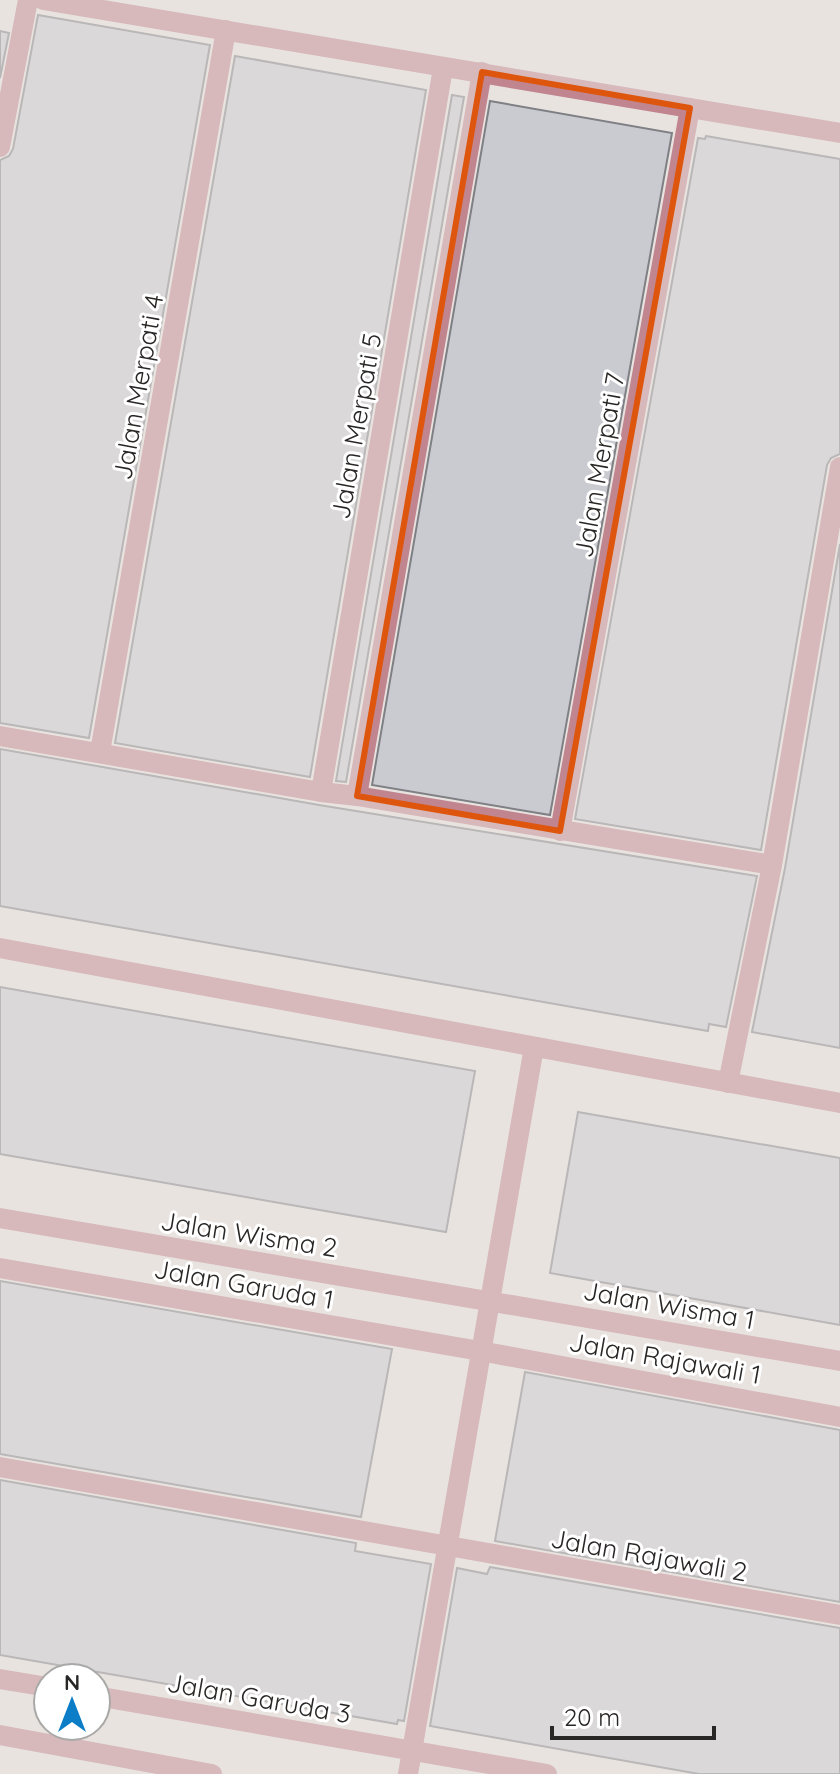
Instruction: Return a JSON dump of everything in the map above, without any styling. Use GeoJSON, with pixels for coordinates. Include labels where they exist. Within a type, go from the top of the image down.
{"type":"FeatureCollection","features":[{"type":"Feature","properties":{"kind":"street"},"geometry":{"type":"LineString","coordinates":[[0,147],[28,0]]}},
{"type":"Feature","properties":{"kind":"street"},"geometry":{"type":"LineString","coordinates":[[43,0],[840,133]]}},
{"type":"Feature","properties":{"kind":"street","name":"Jalan Merpati 4"},"geometry":{"type":"LineString","coordinates":[[100,752],[226,30]]}},
{"type":"Feature","properties":{"kind":"street","name":"Jalan Merpati 5"},"geometry":{"type":"LineString","coordinates":[[321,792],[443,68]]}},
{"type":"Feature","properties":{"kind":"street"},"geometry":{"type":"LineString","coordinates":[[357,796],[482,72]]}},
{"type":"Feature","properties":{"kind":"street","name":"Jalan Merpati 7"},"geometry":{"type":"LineString","coordinates":[[560,831],[690,108]]}},
{"type":"Feature","properties":{"kind":"street"},"geometry":{"type":"LineString","coordinates":[[728,1083],[772,865],[840,467]]}},
{"type":"Feature","properties":{"kind":"street"},"geometry":{"type":"LineString","coordinates":[[0,736],[772,865]]}},
{"type":"Feature","properties":{"kind":"street"},"geometry":{"type":"LineString","coordinates":[[0,948],[840,1103]]}},
{"type":"Feature","properties":{"kind":"street"},"geometry":{"type":"LineString","coordinates":[[408,1774],[534,1047]]}},
{"type":"Feature","properties":{"kind":"street","name":"Jalan Wisma 2"},"geometry":{"type":"LineString","coordinates":[[0,1218],[490,1300]]}},
{"type":"Feature","properties":{"kind":"street","name":"Jalan Garuda 1"},"geometry":{"type":"LineString","coordinates":[[0,1268],[480,1351]]}},
{"type":"Feature","properties":{"kind":"street","name":"Jalan Wisma 1"},"geometry":{"type":"LineString","coordinates":[[490,1300],[840,1361]]}},
{"type":"Feature","properties":{"kind":"street","name":"Jalan Rajawali 1"},"geometry":{"type":"LineString","coordinates":[[480,1351],[840,1417]]}},
{"type":"Feature","properties":{"kind":"street","name":"Jalan Rajawali 2"},"geometry":{"type":"LineString","coordinates":[[0,1467],[840,1615]]}},
{"type":"Feature","properties":{"kind":"street"},"geometry":{"type":"LineString","coordinates":[[0,1679],[32,1684]]}},
{"type":"Feature","properties":{"kind":"street","name":"Jalan Garuda 3"},"geometry":{"type":"LineString","coordinates":[[112,1699],[547,1774]]}},
{"type":"Feature","properties":{"kind":"street"},"geometry":{"type":"LineString","coordinates":[[0,1735],[212,1774]]}},
{"type":"Feature","properties":{"kind":"highlighted area"},"geometry":{"type":"Polygon","coordinates":[[[482,72],[690,108],[560,831],[357,796],[482,72]]]}},
{"type":"Feature","properties":{"kind":"building"},"geometry":{"type":"Polygon","coordinates":[[[38,15],[210,45],[89,738],[0,723],[0,160],[9,156],[13,149],[38,15]]]}},
{"type":"Feature","properties":{"kind":"building"},"geometry":{"type":"Polygon","coordinates":[[[0,31],[9,33],[0,78],[0,31]]]}},
{"type":"Feature","properties":{"kind":"building"},"geometry":{"type":"Polygon","coordinates":[[[235,56],[426,90],[310,777],[115,743],[235,56]]]}},
{"type":"Feature","properties":{"kind":"building"},"geometry":{"type":"Polygon","coordinates":[[[452,95],[464,97],[346,782],[336,781],[452,95]]]}},
{"type":"Feature","properties":{"kind":"building"},"geometry":{"type":"Polygon","coordinates":[[[490,101],[672,133],[550,815],[372,785],[490,101]]]}},
{"type":"Feature","properties":{"kind":"building"},"geometry":{"type":"Polygon","coordinates":[[[706,136],[840,159],[840,454],[831,458],[827,465],[761,850],[575,819],[698,138],[705,139],[706,136]]]}},
{"type":"Feature","properties":{"kind":"building"},"geometry":{"type":"Polygon","coordinates":[[[840,544],[840,1048],[752,1032],[785,868],[840,544]]]}},
{"type":"Feature","properties":{"kind":"building"},"geometry":{"type":"Polygon","coordinates":[[[0,749],[319,805],[757,876],[726,1027],[709,1024],[708,1031],[0,906],[0,749]]]}},
{"type":"Feature","properties":{"kind":"building"},"geometry":{"type":"Polygon","coordinates":[[[0,987],[475,1071],[446,1232],[0,1154],[0,987]]]}},
{"type":"Feature","properties":{"kind":"building"},"geometry":{"type":"Polygon","coordinates":[[[578,1112],[840,1158],[840,1325],[550,1273],[578,1112]]]}},
{"type":"Feature","properties":{"kind":"building"},"geometry":{"type":"Polygon","coordinates":[[[0,1281],[392,1349],[361,1517],[0,1454],[0,1281]]]}},
{"type":"Feature","properties":{"kind":"building"},"geometry":{"type":"Polygon","coordinates":[[[525,1372],[840,1430],[840,1602],[495,1541],[525,1372]]]}},
{"type":"Feature","properties":{"kind":"building"},"geometry":{"type":"Polygon","coordinates":[[[0,1480],[356,1543],[355,1551],[431,1564],[404,1721],[398,1720],[397,1724],[112,1674],[112,1662],[40,1662],[0,1655],[0,1480]]]}},
{"type":"Feature","properties":{"kind":"building"},"geometry":{"type":"Polygon","coordinates":[[[490,1567],[840,1628],[840,1774],[699,1774],[430,1726],[457,1568],[487,1574],[490,1567]]]}}]}
